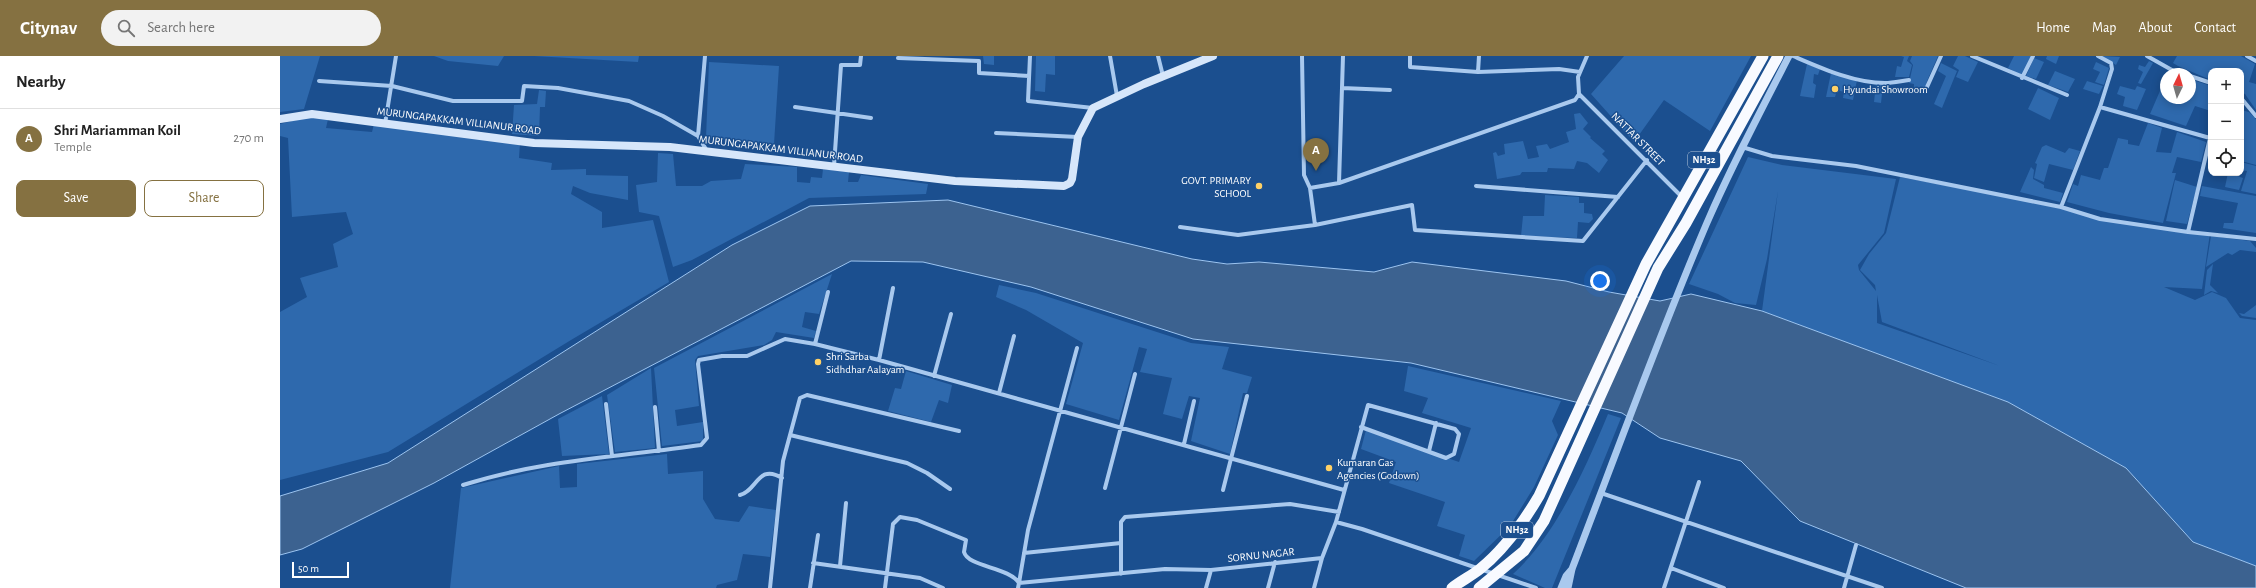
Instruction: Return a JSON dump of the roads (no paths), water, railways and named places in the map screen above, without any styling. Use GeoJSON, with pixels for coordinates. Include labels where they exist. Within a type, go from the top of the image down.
{"type":"FeatureCollection","features":[{"type":"Feature","properties":{"kind":"highway","name":"NH32"},"geometry":{"type":"LineString","coordinates":[[1452,588],[1480,569],[1505,545],[1524,522],[1539,496],[1560,452],[1646,264],[1763,56]]}},
{"type":"Feature","properties":{"kind":"highway","name":"NH32"},"geometry":{"type":"LineString","coordinates":[[1479,588],[1499,574],[1524,551],[1544,522],[1658,268],[1686,223],[1778,56]]}},
{"type":"Feature","properties":{"kind":"main road"},"geometry":{"type":"LineString","coordinates":[[1093,108],[1163,76],[1213,56]]}},
{"type":"Feature","properties":{"kind":"main road","name":"MURUNGAPAKKAM VILLIANUR ROAD"},"geometry":{"type":"LineString","coordinates":[[280,119],[312,114],[534,143],[670,147],[954,181],[1064,186],[1070,183],[1072,179],[1078,137],[1093,108]]}},
{"type":"Feature","properties":{"kind":"street"},"geometry":{"type":"LineString","coordinates":[[385,124],[396,56]]}},
{"type":"Feature","properties":{"kind":"street"},"geometry":{"type":"LineString","coordinates":[[698,136],[705,56]]}},
{"type":"Feature","properties":{"kind":"street"},"geometry":{"type":"LineString","coordinates":[[834,167],[841,65],[860,65],[861,56]]}},
{"type":"Feature","properties":{"kind":"street"},"geometry":{"type":"LineString","coordinates":[[1030,56],[1028,101],[1093,108]]}},
{"type":"Feature","properties":{"kind":"street"},"geometry":{"type":"LineString","coordinates":[[1110,56],[1117,97]]}},
{"type":"Feature","properties":{"kind":"street"},"geometry":{"type":"LineString","coordinates":[[1158,56],[1163,76]]}},
{"type":"Feature","properties":{"kind":"street"},"geometry":{"type":"LineString","coordinates":[[1302,56],[1304,175],[1310,188],[1315,225]]}},
{"type":"Feature","properties":{"kind":"street"},"geometry":{"type":"LineString","coordinates":[[1339,183],[1343,56]]}},
{"type":"Feature","properties":{"kind":"street"},"geometry":{"type":"LineString","coordinates":[[1410,56],[1410,68],[1478,72],[1559,69],[1580,72]]}},
{"type":"Feature","properties":{"kind":"street"},"geometry":{"type":"LineString","coordinates":[[1478,72],[1479,56]]}},
{"type":"Feature","properties":{"kind":"street"},"geometry":{"type":"LineString","coordinates":[[1310,188],[1339,183],[1574,100],[1579,94],[1578,77],[1587,56]]}},
{"type":"Feature","properties":{"kind":"street"},"geometry":{"type":"LineString","coordinates":[[1568,588],[1572,569],[1615,453],[1686,274],[1742,147],[1789,56]]}},
{"type":"Feature","properties":{"kind":"street"},"geometry":{"type":"LineString","coordinates":[[1793,56],[1816,66],[1856,78],[1884,83],[1909,80]]}},
{"type":"Feature","properties":{"kind":"street"},"geometry":{"type":"LineString","coordinates":[[1928,87],[1941,56]]}},
{"type":"Feature","properties":{"kind":"street"},"geometry":{"type":"LineString","coordinates":[[1972,56],[2022,78],[2067,95]]}},
{"type":"Feature","properties":{"kind":"street"},"geometry":{"type":"LineString","coordinates":[[2022,78],[2033,56]]}},
{"type":"Feature","properties":{"kind":"street"},"geometry":{"type":"LineString","coordinates":[[2061,207],[2100,107],[2112,69],[2111,63],[2098,56]]}},
{"type":"Feature","properties":{"kind":"street"},"geometry":{"type":"LineString","coordinates":[[2147,56],[2168,68]]}},
{"type":"Feature","properties":{"kind":"street"},"geometry":{"type":"LineString","coordinates":[[2247,56],[2256,61]]}},
{"type":"Feature","properties":{"kind":"street"},"geometry":{"type":"LineString","coordinates":[[898,58],[979,61],[979,73],[1029,76]]}},
{"type":"Feature","properties":{"kind":"street"},"geometry":{"type":"LineString","coordinates":[[2196,78],[2208,82]]}},
{"type":"Feature","properties":{"kind":"street"},"geometry":{"type":"LineString","coordinates":[[319,81],[392,86],[453,102],[522,101],[524,86],[591,93],[629,101],[663,116],[698,136],[707,151]]}},
{"type":"Feature","properties":{"kind":"street"},"geometry":{"type":"LineString","coordinates":[[1342,88],[1390,90]]}},
{"type":"Feature","properties":{"kind":"street","name":"NATTAR STREET"},"geometry":{"type":"LineString","coordinates":[[1579,94],[1683,197]]}},
{"type":"Feature","properties":{"kind":"street"},"geometry":{"type":"LineString","coordinates":[[2244,102],[2256,116]]}},
{"type":"Feature","properties":{"kind":"street"},"geometry":{"type":"LineString","coordinates":[[795,107],[838,112],[871,118]]}},
{"type":"Feature","properties":{"kind":"street"},"geometry":{"type":"LineString","coordinates":[[2100,107],[2210,138],[2188,232]]}},
{"type":"Feature","properties":{"kind":"street"},"geometry":{"type":"LineString","coordinates":[[996,133],[1078,137]]}},
{"type":"Feature","properties":{"kind":"street"},"geometry":{"type":"LineString","coordinates":[[1742,147],[1772,156],[1856,166],[2061,207],[2100,218],[2188,232],[2256,239]]}},
{"type":"Feature","properties":{"kind":"street"},"geometry":{"type":"LineString","coordinates":[[1180,228],[1238,235],[1315,225],[1412,205],[1414,230],[1583,240],[1647,160]]}},
{"type":"Feature","properties":{"kind":"street"},"geometry":{"type":"LineString","coordinates":[[1476,186],[1618,197]]}},
{"type":"Feature","properties":{"kind":"street"},"geometry":{"type":"LineString","coordinates":[[879,360],[893,288]]}},
{"type":"Feature","properties":{"kind":"street"},"geometry":{"type":"LineString","coordinates":[[816,344],[828,292]]}},
{"type":"Feature","properties":{"kind":"street"},"geometry":{"type":"LineString","coordinates":[[934,376],[951,314]]}},
{"type":"Feature","properties":{"kind":"street"},"geometry":{"type":"LineString","coordinates":[[999,393],[1014,336]]}},
{"type":"Feature","properties":{"kind":"street"},"geometry":{"type":"LineString","coordinates":[[463,485],[500,474],[553,463],[701,445],[707,438],[698,364],[701,358],[747,356],[785,339],[816,344],[879,360],[1060,409],[1121,428],[1184,444],[1344,490]]}},
{"type":"Feature","properties":{"kind":"street"},"geometry":{"type":"LineString","coordinates":[[1018,588],[1028,530],[1077,348]]}},
{"type":"Feature","properties":{"kind":"street"},"geometry":{"type":"LineString","coordinates":[[1105,488],[1135,374]]}},
{"type":"Feature","properties":{"kind":"street"},"geometry":{"type":"LineString","coordinates":[[770,588],[783,461],[800,398],[807,395],[959,431]]}},
{"type":"Feature","properties":{"kind":"street"},"geometry":{"type":"LineString","coordinates":[[1223,490],[1247,396]]}},
{"type":"Feature","properties":{"kind":"street"},"geometry":{"type":"LineString","coordinates":[[1184,444],[1194,400]]}},
{"type":"Feature","properties":{"kind":"street"},"geometry":{"type":"LineString","coordinates":[[606,404],[612,456]]}},
{"type":"Feature","properties":{"kind":"street"},"geometry":{"type":"LineString","coordinates":[[1314,588],[1322,558],[1339,512],[1367,408],[1371,405],[1436,423],[1455,429],[1459,434],[1454,454],[1451,457],[1446,458],[1362,427]]}},
{"type":"Feature","properties":{"kind":"street"},"geometry":{"type":"LineString","coordinates":[[655,407],[659,451]]}},
{"type":"Feature","properties":{"kind":"street"},"geometry":{"type":"LineString","coordinates":[[1428,451],[1436,423]]}},
{"type":"Feature","properties":{"kind":"street"},"geometry":{"type":"LineString","coordinates":[[790,435],[907,463],[927,473],[950,489]]}},
{"type":"Feature","properties":{"kind":"street"},"geometry":{"type":"LineString","coordinates":[[740,495],[745,494],[754,483],[764,475],[773,474],[782,478]]}},
{"type":"Feature","properties":{"kind":"street"},"geometry":{"type":"LineString","coordinates":[[1664,588],[1699,482]]}},
{"type":"Feature","properties":{"kind":"street"},"geometry":{"type":"LineString","coordinates":[[1601,493],[1685,523],[1881,588]]}},
{"type":"Feature","properties":{"kind":"street"},"geometry":{"type":"LineString","coordinates":[[840,566],[846,503]]}},
{"type":"Feature","properties":{"kind":"street"},"geometry":{"type":"LineString","coordinates":[[1121,574],[1121,522],[1124,518],[1129,516],[1290,504],[1339,512]]}},
{"type":"Feature","properties":{"kind":"street"},"geometry":{"type":"LineString","coordinates":[[885,588],[893,524],[900,517],[917,520],[966,540],[965,556],[1012,575],[1019,582]]}},
{"type":"Feature","properties":{"kind":"street"},"geometry":{"type":"LineString","coordinates":[[1336,522],[1362,528],[1536,588]]}},
{"type":"Feature","properties":{"kind":"street"},"geometry":{"type":"LineString","coordinates":[[810,588],[818,535]]}},
{"type":"Feature","properties":{"kind":"street"},"geometry":{"type":"LineString","coordinates":[[1024,553],[1121,543]]}},
{"type":"Feature","properties":{"kind":"street"},"geometry":{"type":"LineString","coordinates":[[1844,588],[1856,545]]}},
{"type":"Feature","properties":{"kind":"street","name":"SORNU NAGAR"},"geometry":{"type":"LineString","coordinates":[[1019,582],[1165,569],[1211,570],[1322,558]]}},
{"type":"Feature","properties":{"kind":"street"},"geometry":{"type":"LineString","coordinates":[[1268,588],[1275,562]]}},
{"type":"Feature","properties":{"kind":"street"},"geometry":{"type":"LineString","coordinates":[[813,563],[888,572],[920,578],[943,588]]}},
{"type":"Feature","properties":{"kind":"street"},"geometry":{"type":"LineString","coordinates":[[1671,568],[1724,588]]}},
{"type":"Feature","properties":{"kind":"street"},"geometry":{"type":"LineString","coordinates":[[1561,588],[1566,576],[1572,569]]}},
{"type":"Feature","properties":{"kind":"street"},"geometry":{"type":"LineString","coordinates":[[1206,588],[1211,570]]}},
{"type":"Feature","properties":{"kind":"place","name":"Hyundai Showroom"},"geometry":{"type":"Point","coordinates":[1835,89]}},
{"type":"Feature","properties":{"kind":"place","name":"Shri Mariamman Koil"},"geometry":{"type":"Point","coordinates":[1316,171]}},
{"type":"Feature","properties":{"kind":"place","name":"GOVT. PRIMARY SCHOOL"},"geometry":{"type":"Point","coordinates":[1259,186]}},
{"type":"Feature","properties":{"kind":"place","name":"Shri Sarba Sidhdhar Aalayam"},"geometry":{"type":"Point","coordinates":[818,362]}},
{"type":"Feature","properties":{"kind":"place","name":"Kumaran Gas Agencies (Godown)"},"geometry":{"type":"Point","coordinates":[1329,468]}}]}
